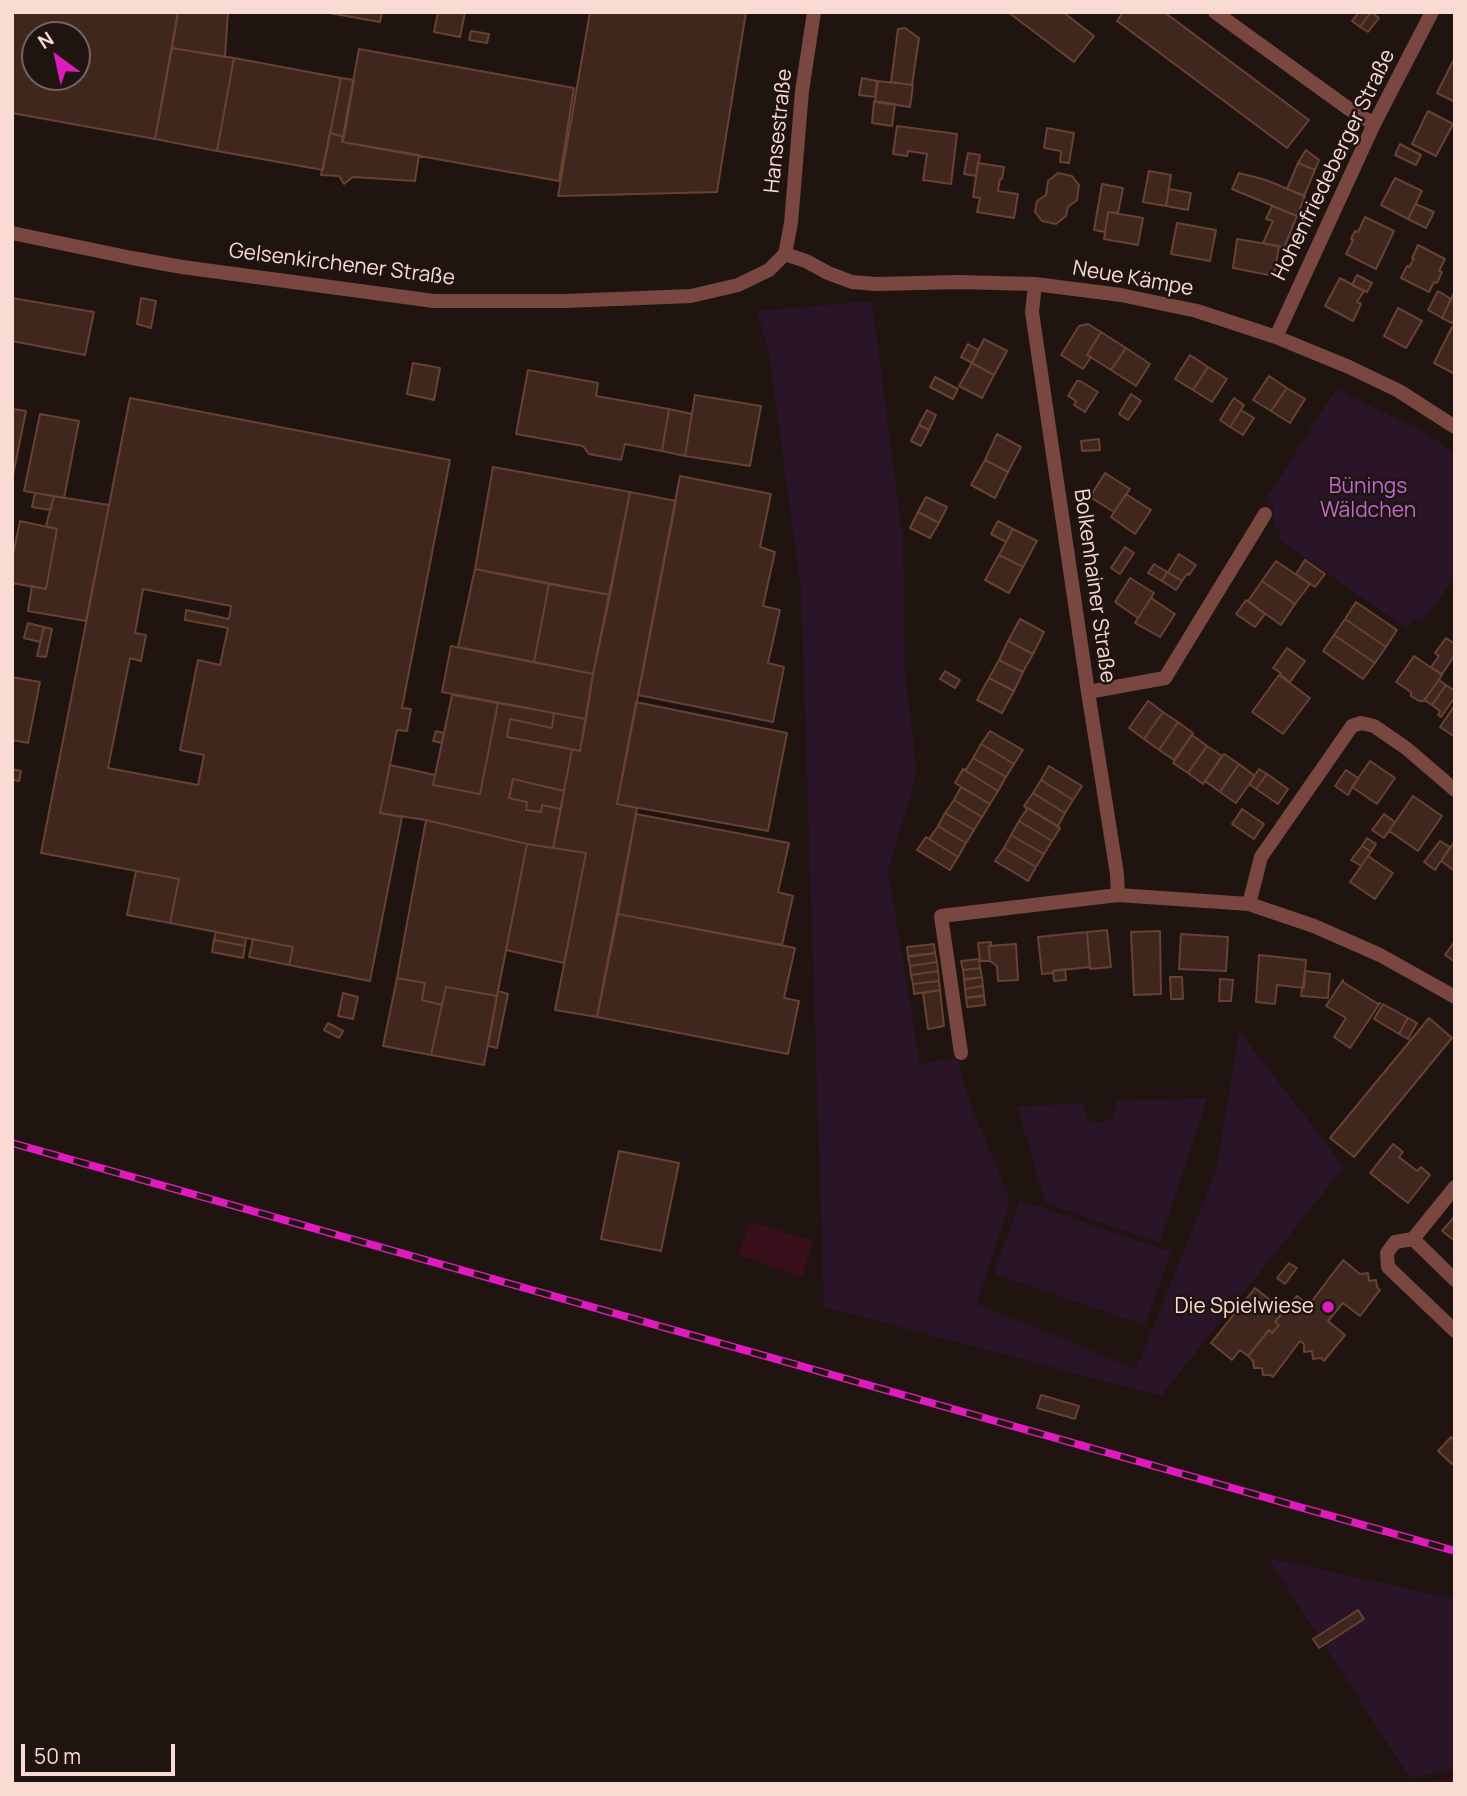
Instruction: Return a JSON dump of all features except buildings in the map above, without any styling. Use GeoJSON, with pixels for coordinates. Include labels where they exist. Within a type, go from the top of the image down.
{"type":"FeatureCollection","features":[{"type":"Feature","properties":{"kind":"street","name":"Hansestraße"},"geometry":{"type":"LineString","coordinates":[[785,254],[791,223],[802,91],[814,12]]}},
{"type":"Feature","properties":{"kind":"street"},"geometry":{"type":"LineString","coordinates":[[1215,12],[1349,109],[1374,124]]}},
{"type":"Feature","properties":{"kind":"street","name":"Hohenfriedeberger Straße"},"geometry":{"type":"LineString","coordinates":[[1276,337],[1374,124],[1432,12]]}},
{"type":"Feature","properties":{"kind":"street","name":"Gelsenkirchener Straße"},"geometry":{"type":"LineString","coordinates":[[12,233],[183,267],[434,301],[566,301],[691,296],[738,285],[769,270],[785,254]]}},
{"type":"Feature","properties":{"kind":"street","name":"Neue Kämpe"},"geometry":{"type":"LineString","coordinates":[[785,254],[852,282],[1035,284],[1121,295],[1197,311],[1276,337],[1399,391],[1455,427]]}},
{"type":"Feature","properties":{"kind":"street","name":"Bolkenhainer Straße"},"geometry":{"type":"LineString","coordinates":[[1035,284],[1032,312],[1118,895]]}},
{"type":"Feature","properties":{"kind":"street"},"geometry":{"type":"LineString","coordinates":[[1088,692],[1165,678],[1265,514]]}},
{"type":"Feature","properties":{"kind":"street"},"geometry":{"type":"LineString","coordinates":[[1249,904],[1261,857],[1352,726],[1362,723],[1374,726],[1406,748],[1455,790]]}},
{"type":"Feature","properties":{"kind":"street"},"geometry":{"type":"LineString","coordinates":[[961,1053],[941,916],[1118,895],[1249,904],[1314,926],[1380,955],[1455,997]]}},
{"type":"Feature","properties":{"kind":"street"},"geometry":{"type":"LineString","coordinates":[[1455,1187],[1413,1239],[1395,1242],[1387,1253],[1388,1267],[1455,1331]]}},
{"type":"Feature","properties":{"kind":"street"},"geometry":{"type":"LineString","coordinates":[[1413,1239],[1455,1280]]}},
{"type":"Feature","properties":{"kind":"green space"},"geometry":{"type":"Polygon","coordinates":[[[872,301],[903,541],[905,672],[917,774],[888,871],[920,1064],[957,1057],[970,1103],[1010,1200],[977,1304],[1136,1369],[1216,1171],[1239,1031],[1344,1167],[1161,1396],[824,1307],[801,589],[769,354],[757,311],[872,301]]]}},
{"type":"Feature","properties":{"kind":"green space","name":"Bünings Wäldchen"},"geometry":{"type":"Polygon","coordinates":[[[1336,389],[1423,431],[1455,453],[1455,577],[1422,622],[1415,618],[1407,629],[1278,539],[1281,533],[1274,525],[1274,508],[1265,501],[1336,389]]]}},
{"type":"Feature","properties":{"kind":"green space"},"geometry":{"type":"Polygon","coordinates":[[[1207,1098],[1160,1243],[1046,1203],[1017,1107],[1082,1103],[1088,1120],[1100,1123],[1113,1118],[1117,1101],[1207,1098]]]}},
{"type":"Feature","properties":{"kind":"green space"},"geometry":{"type":"Polygon","coordinates":[[[1020,1200],[1171,1252],[1145,1325],[994,1274],[1020,1200]]]}},
{"type":"Feature","properties":{"kind":"green space"},"geometry":{"type":"Polygon","coordinates":[[[1268,1558],[1455,1599],[1455,1769],[1410,1778],[1268,1558]]]}},
{"type":"Feature","properties":{"kind":"shaded area"},"geometry":{"type":"Polygon","coordinates":[[[751,1222],[813,1241],[802,1277],[738,1255],[751,1222]]]}},
{"type":"Feature","properties":{"kind":"waterway"},"geometry":{"type":"LineString","coordinates":[[1438,1784],[1455,1779]]}},
{"type":"Feature","properties":{"kind":"railway"},"geometry":{"type":"LineString","coordinates":[[12,1143],[1455,1551]]}},
{"type":"Feature","properties":{"kind":"place","name":"Die Spielwiese"},"geometry":{"type":"Point","coordinates":[1328,1307]}}]}
